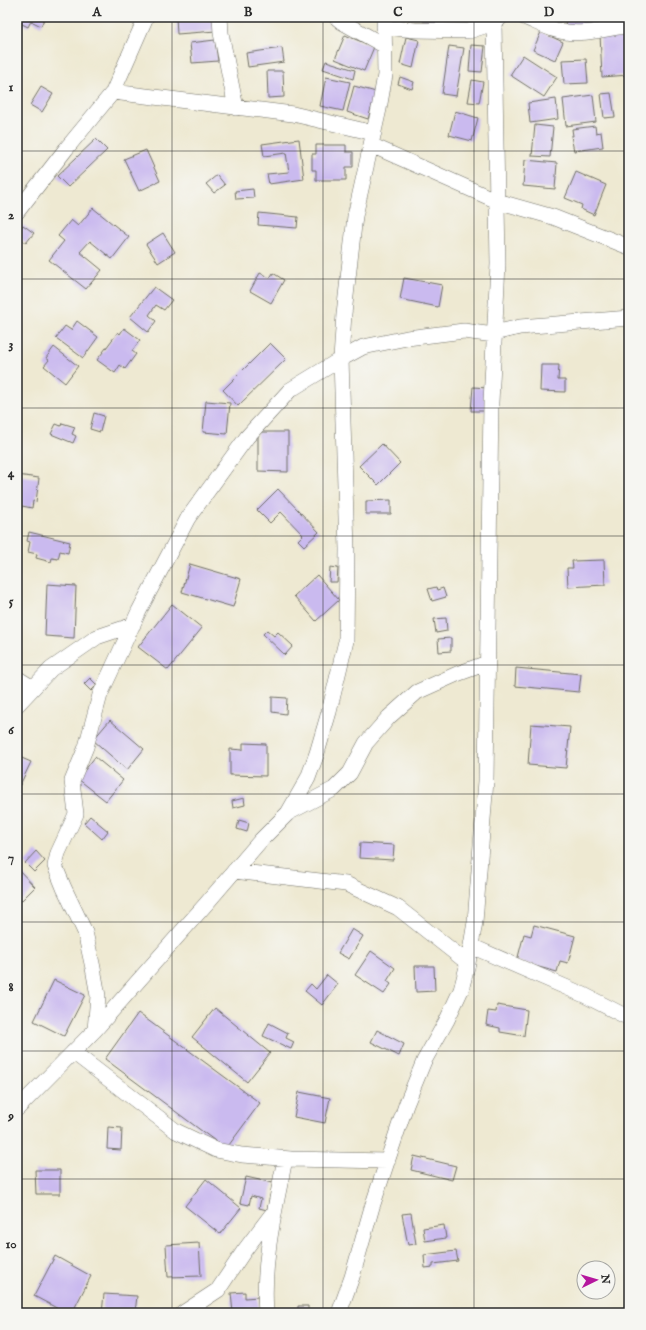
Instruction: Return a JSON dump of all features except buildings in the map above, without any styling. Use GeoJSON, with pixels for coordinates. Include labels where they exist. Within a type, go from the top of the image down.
{"type":"FeatureCollection","features":[{"type":"Feature","properties":{"kind":"street"},"geometry":{"type":"LineString","coordinates":[[17,212],[113,92],[146,17]]}},
{"type":"Feature","properties":{"kind":"street"},"geometry":{"type":"LineString","coordinates":[[220,17],[221,33],[236,108]]}},
{"type":"Feature","properties":{"kind":"street"},"geometry":{"type":"LineString","coordinates":[[336,17],[342,22],[385,46]]}},
{"type":"Feature","properties":{"kind":"street"},"geometry":{"type":"LineString","coordinates":[[524,17],[556,30],[573,33],[604,30],[629,25]]}},
{"type":"Feature","properties":{"kind":"street"},"geometry":{"type":"LineString","coordinates":[[17,1109],[95,1030],[261,840],[288,813],[308,778],[329,712],[346,641],[347,549],[341,359],[344,314],[355,216],[373,139],[385,75],[384,22],[415,30],[469,31],[497,20],[498,264],[491,402],[486,781],[475,922],[468,964],[461,990],[447,1020],[424,1061],[406,1105],[372,1207],[352,1277],[339,1313]]}},
{"type":"Feature","properties":{"kind":"street"},"geometry":{"type":"LineString","coordinates":[[113,92],[293,114],[373,139],[497,201],[553,217],[629,247]]}},
{"type":"Feature","properties":{"kind":"street"},"geometry":{"type":"LineString","coordinates":[[95,1030],[98,996],[85,932],[55,866],[58,853],[76,814],[72,781],[86,747],[100,695],[133,625],[188,518],[247,437],[290,390],[363,347],[407,338],[464,331],[494,334],[520,327],[629,318]]}},
{"type":"Feature","properties":{"kind":"street"},"geometry":{"type":"LineString","coordinates":[[17,705],[51,669],[98,637],[133,625]]}},
{"type":"Feature","properties":{"kind":"street"},"geometry":{"type":"LineString","coordinates":[[288,813],[334,788],[350,773],[366,743],[389,717],[417,692],[457,674],[487,663]]}},
{"type":"Feature","properties":{"kind":"street"},"geometry":{"type":"LineString","coordinates":[[17,678],[33,688]]}},
{"type":"Feature","properties":{"kind":"street"},"geometry":{"type":"LineString","coordinates":[[234,871],[346,884],[398,908],[468,964]]}},
{"type":"Feature","properties":{"kind":"street"},"geometry":{"type":"LineString","coordinates":[[471,946],[584,995],[629,1018]]}},
{"type":"Feature","properties":{"kind":"street"},"geometry":{"type":"LineString","coordinates":[[73,1052],[176,1131],[216,1150],[242,1155],[286,1159],[388,1161]]}},
{"type":"Feature","properties":{"kind":"street"},"geometry":{"type":"LineString","coordinates":[[266,1313],[265,1296],[267,1252],[286,1159]]}},
{"type":"Feature","properties":{"kind":"street"},"geometry":{"type":"LineString","coordinates":[[183,1313],[218,1290],[244,1251],[274,1212]]}}]}
